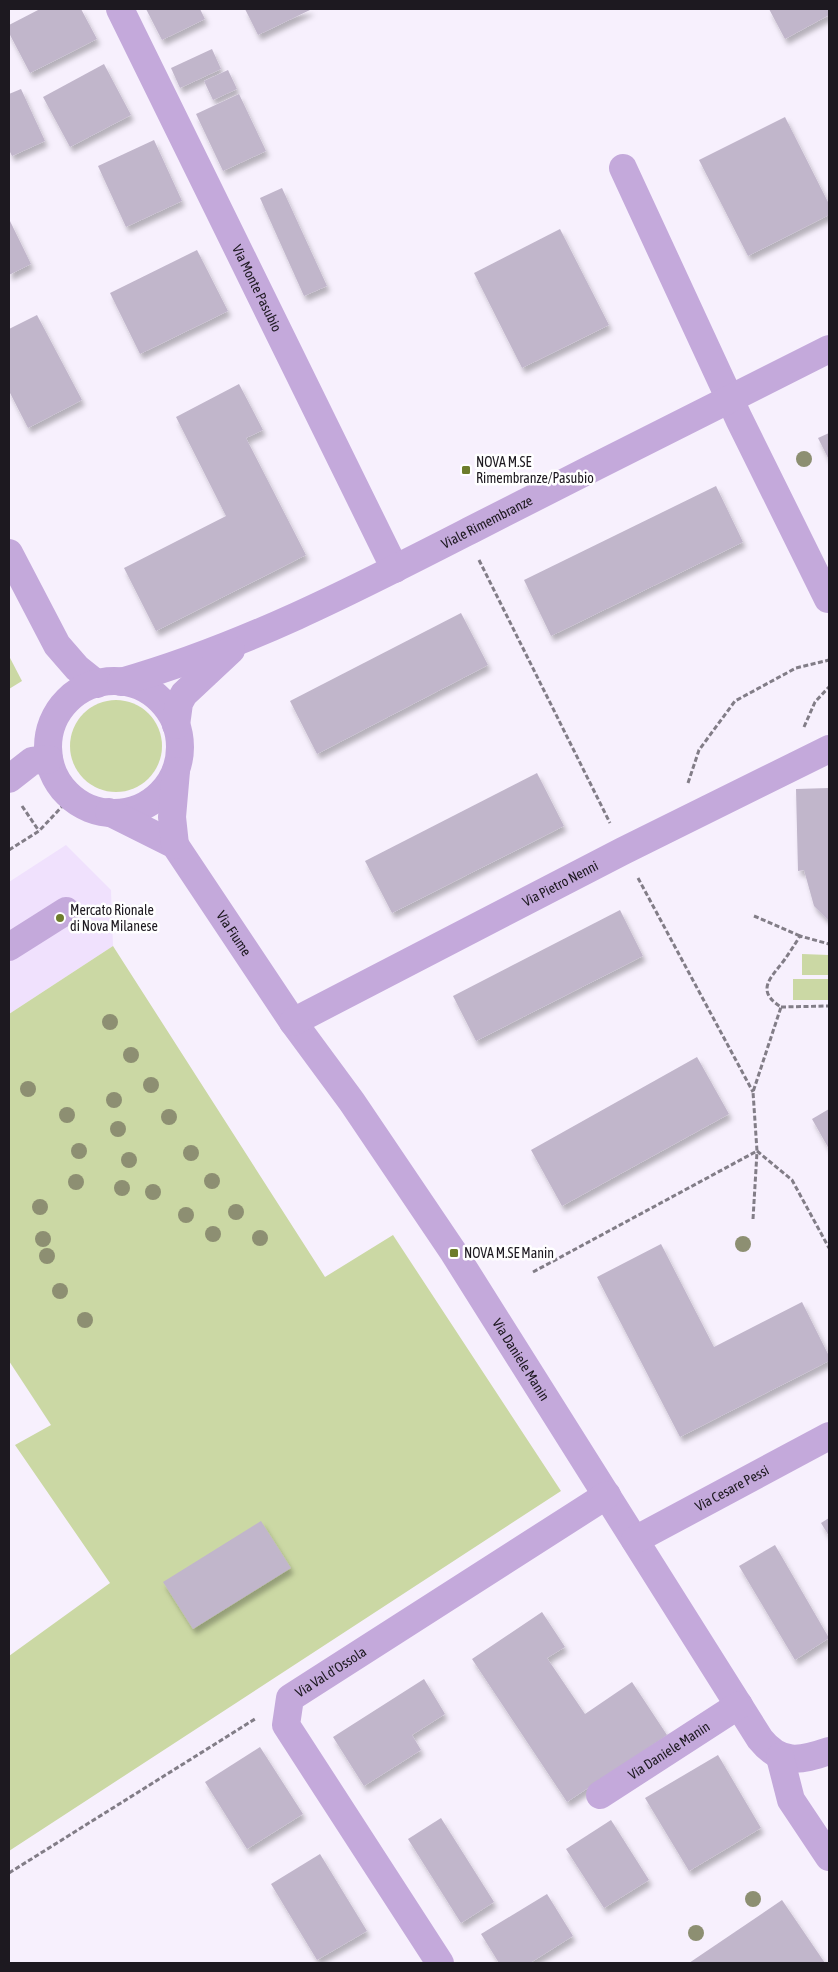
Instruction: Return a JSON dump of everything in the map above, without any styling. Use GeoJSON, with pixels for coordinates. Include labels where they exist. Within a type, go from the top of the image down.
{"type":"FeatureCollection","features":[{"type":"Feature","properties":{"kind":"street","name":"Via Monte Pasubio"},"geometry":{"type":"LineString","coordinates":[[120,9],[395,569]]}},
{"type":"Feature","properties":{"kind":"street"},"geometry":{"type":"LineString","coordinates":[[623,168],[730,398],[828,599]]}},
{"type":"Feature","properties":{"kind":"street","name":"Viale Rimembranze"},"geometry":{"type":"LineString","coordinates":[[109,683],[157,672],[242,641],[395,569],[829,349]]}},
{"type":"Feature","properties":{"kind":"street"},"geometry":{"type":"LineString","coordinates":[[9,553],[57,645],[77,668],[109,683]]}},
{"type":"Feature","properties":{"kind":"street","name":"Viale Rimembranze"},"geometry":{"type":"LineString","coordinates":[[176,725],[179,703],[184,694],[221,658],[242,641]]}},
{"type":"Feature","properties":{"kind":"street"},"geometry":{"type":"LineString","coordinates":[[57,645],[66,701]]}},
{"type":"Feature","properties":{"kind":"street"},"geometry":{"type":"LineString","coordinates":[[109,683],[138,686],[158,698],[168,709],[176,725],[180,746],[176,767],[166,787],[149,802],[128,811],[109,812],[88,807],[71,797],[55,777],[49,759],[50,730],[58,712],[66,701],[84,688],[109,683]]}},
{"type":"Feature","properties":{"kind":"street","name":"Via Pietro Nenni"},"geometry":{"type":"LineString","coordinates":[[293,1022],[614,856],[829,749]]}},
{"type":"Feature","properties":{"kind":"street"},"geometry":{"type":"LineString","coordinates":[[14,790],[32,761],[49,759]]}},
{"type":"Feature","properties":{"kind":"street","name":"Via Fiume"},"geometry":{"type":"LineString","coordinates":[[176,767],[172,817],[175,845],[293,1022]]}},
{"type":"Feature","properties":{"kind":"street","name":"Via Fiume"},"geometry":{"type":"LineString","coordinates":[[109,812],[175,845]]}},
{"type":"Feature","properties":{"kind":"street"},"geometry":{"type":"LineString","coordinates":[[9,947],[66,911]]}},
{"type":"Feature","properties":{"kind":"street","name":"Via Daniele Manin"},"geometry":{"type":"LineString","coordinates":[[293,1022],[352,1102],[454,1253],[760,1739],[767,1748],[790,1758]]}},
{"type":"Feature","properties":{"kind":"street","name":"Via Cesare Pessi"},"geometry":{"type":"LineString","coordinates":[[636,1540],[829,1436]]}},
{"type":"Feature","properties":{"kind":"street","name":"Via Val d'Ossola"},"geometry":{"type":"LineString","coordinates":[[440,1963],[286,1725],[290,1698],[607,1495]]}},
{"type":"Feature","properties":{"kind":"street","name":"Via Daniele Manin"},"geometry":{"type":"LineString","coordinates":[[600,1795],[739,1705]]}},
{"type":"Feature","properties":{"kind":"street"},"geometry":{"type":"LineString","coordinates":[[829,1751],[790,1758],[792,1800],[829,1857]]}},
{"type":"Feature","properties":{"kind":"path"},"geometry":{"type":"LineString","coordinates":[[465,533],[614,856],[752,1092]]}},
{"type":"Feature","properties":{"kind":"path"},"geometry":{"type":"LineString","coordinates":[[685,821],[681,807],[699,750],[735,701],[796,668],[829,660]]}},
{"type":"Feature","properties":{"kind":"path"},"geometry":{"type":"LineString","coordinates":[[14,790],[39,832]]}},
{"type":"Feature","properties":{"kind":"path"},"geometry":{"type":"LineString","coordinates":[[9,850],[39,832],[71,797]]}},
{"type":"Feature","properties":{"kind":"path"},"geometry":{"type":"LineString","coordinates":[[754,916],[800,936],[829,944]]}},
{"type":"Feature","properties":{"kind":"path"},"geometry":{"type":"LineString","coordinates":[[800,936],[783,961],[771,974],[766,988],[771,1000],[781,1007],[829,1006]]}},
{"type":"Feature","properties":{"kind":"path"},"geometry":{"type":"LineString","coordinates":[[753,1218],[757,1151],[752,1092],[781,1007]]}},
{"type":"Feature","properties":{"kind":"path"},"geometry":{"type":"LineString","coordinates":[[757,1151],[792,1180],[829,1248]]}},
{"type":"Feature","properties":{"kind":"path"},"geometry":{"type":"LineString","coordinates":[[533,1272],[757,1151]]}},
{"type":"Feature","properties":{"kind":"path"},"geometry":{"type":"LineString","coordinates":[[9,1873],[165,1774],[290,1698]]}},
{"type":"Feature","properties":{"kind":"shaded area","name":"Mercato Rionale di Nova Milanese"},"geometry":{"type":"Polygon","coordinates":[[[66,845],[111,890],[113,946],[9,1014],[9,882],[66,845]]]}},
{"type":"Feature","properties":{"kind":"green space"},"geometry":{"type":"Polygon","coordinates":[[[9,656],[22,681],[9,689],[9,656]]]}},
{"type":"Feature","properties":{"kind":"green space"},"geometry":{"type":"Polygon","coordinates":[[[116,700],[133,704],[148,714],[158,729],[162,746],[158,763],[148,778],[133,788],[116,792],[99,788],[84,778],[74,763],[70,746],[74,729],[84,714],[99,704],[116,700]]]}},
{"type":"Feature","properties":{"kind":"green space"},"geometry":{"type":"Polygon","coordinates":[[[113,946],[325,1277],[393,1235],[561,1491],[9,1851],[9,1656],[110,1583],[15,1445],[51,1425],[9,1361],[9,1014],[113,946]]]}},
{"type":"Feature","properties":{"kind":"green space"},"geometry":{"type":"Polygon","coordinates":[[[802,954],[829,955],[829,975],[802,975],[802,954]]]}},
{"type":"Feature","properties":{"kind":"green space"},"geometry":{"type":"Polygon","coordinates":[[[793,979],[829,979],[829,1000],[793,1000],[793,979]]]}},
{"type":"Feature","properties":{"kind":"building"},"geometry":{"type":"Polygon","coordinates":[[[40,9],[81,9],[97,39],[30,73],[9,33],[9,25],[40,9]]]}},
{"type":"Feature","properties":{"kind":"building"},"geometry":{"type":"Polygon","coordinates":[[[146,9],[200,9],[205,19],[162,40],[146,9]]]}},
{"type":"Feature","properties":{"kind":"building"},"geometry":{"type":"Polygon","coordinates":[[[245,9],[312,9],[258,35],[245,9]]]}},
{"type":"Feature","properties":{"kind":"building"},"geometry":{"type":"Polygon","coordinates":[[[769,9],[829,9],[829,15],[785,39],[769,9]]]}},
{"type":"Feature","properties":{"kind":"building"},"geometry":{"type":"Polygon","coordinates":[[[212,49],[221,69],[180,88],[171,68],[212,49]]]}},
{"type":"Feature","properties":{"kind":"building"},"geometry":{"type":"Polygon","coordinates":[[[104,64],[131,115],[70,147],[43,97],[104,64]]]}},
{"type":"Feature","properties":{"kind":"building"},"geometry":{"type":"Polygon","coordinates":[[[228,70],[237,89],[213,100],[204,81],[228,70]]]}},
{"type":"Feature","properties":{"kind":"building"},"geometry":{"type":"Polygon","coordinates":[[[21,89],[45,141],[12,156],[9,150],[9,94],[21,89]]]}},
{"type":"Feature","properties":{"kind":"building"},"geometry":{"type":"Polygon","coordinates":[[[239,94],[266,151],[223,171],[196,114],[239,94]]]}},
{"type":"Feature","properties":{"kind":"building"},"geometry":{"type":"Polygon","coordinates":[[[785,117],[829,204],[829,215],[748,256],[699,160],[785,117]]]}},
{"type":"Feature","properties":{"kind":"building"},"geometry":{"type":"Polygon","coordinates":[[[154,140],[182,201],[126,227],[98,166],[154,140]]]}},
{"type":"Feature","properties":{"kind":"building"},"geometry":{"type":"Polygon","coordinates":[[[282,188],[327,286],[304,296],[260,198],[282,188]]]}},
{"type":"Feature","properties":{"kind":"building"},"geometry":{"type":"Polygon","coordinates":[[[9,219],[31,264],[9,275],[9,219]]]}},
{"type":"Feature","properties":{"kind":"building"},"geometry":{"type":"Polygon","coordinates":[[[560,229],[609,325],[522,368],[474,273],[560,229]]]}},
{"type":"Feature","properties":{"kind":"building"},"geometry":{"type":"Polygon","coordinates":[[[197,250],[228,311],[140,354],[110,293],[197,250]]]}},
{"type":"Feature","properties":{"kind":"building"},"geometry":{"type":"Polygon","coordinates":[[[37,315],[82,400],[28,428],[9,391],[9,329],[37,315]]]}},
{"type":"Feature","properties":{"kind":"building"},"geometry":{"type":"Polygon","coordinates":[[[239,384],[263,430],[246,438],[306,555],[156,631],[124,568],[226,516],[176,417],[239,384]]]}},
{"type":"Feature","properties":{"kind":"building"},"geometry":{"type":"Polygon","coordinates":[[[829,433],[829,460],[818,438],[829,433]]]}},
{"type":"Feature","properties":{"kind":"building"},"geometry":{"type":"Polygon","coordinates":[[[716,486],[743,542],[551,636],[524,580],[716,486]]]}},
{"type":"Feature","properties":{"kind":"building"},"geometry":{"type":"Polygon","coordinates":[[[461,613],[488,665],[317,754],[290,701],[461,613]]]}},
{"type":"Feature","properties":{"kind":"building"},"geometry":{"type":"Polygon","coordinates":[[[537,773],[564,826],[392,913],[365,861],[537,773]]]}},
{"type":"Feature","properties":{"kind":"building"},"geometry":{"type":"Polygon","coordinates":[[[829,788],[829,921],[814,906],[804,870],[798,871],[796,789],[829,788]]]}},
{"type":"Feature","properties":{"kind":"building"},"geometry":{"type":"Polygon","coordinates":[[[620,910],[643,956],[476,1041],[453,996],[620,910]]]}},
{"type":"Feature","properties":{"kind":"building"},"geometry":{"type":"Polygon","coordinates":[[[697,1057],[729,1114],[562,1206],[531,1150],[697,1057]]]}},
{"type":"Feature","properties":{"kind":"building"},"geometry":{"type":"Polygon","coordinates":[[[829,1109],[829,1149],[812,1119],[829,1109]]]}},
{"type":"Feature","properties":{"kind":"building"},"geometry":{"type":"Polygon","coordinates":[[[661,1244],[714,1347],[802,1302],[829,1356],[829,1361],[680,1437],[597,1277],[661,1244]]]}},
{"type":"Feature","properties":{"kind":"building"},"geometry":{"type":"Polygon","coordinates":[[[829,1518],[829,1536],[821,1523],[829,1518]]]}},
{"type":"Feature","properties":{"kind":"building"},"geometry":{"type":"Polygon","coordinates":[[[261,1521],[291,1568],[193,1629],[163,1582],[261,1521]]]}},
{"type":"Feature","properties":{"kind":"building"},"geometry":{"type":"Polygon","coordinates":[[[775,1545],[829,1638],[795,1660],[739,1566],[775,1545]]]}},
{"type":"Feature","properties":{"kind":"building"},"geometry":{"type":"Polygon","coordinates":[[[542,1612],[565,1647],[547,1658],[585,1714],[632,1682],[667,1735],[567,1802],[472,1659],[542,1612]]]}},
{"type":"Feature","properties":{"kind":"building"},"geometry":{"type":"Polygon","coordinates":[[[424,1679],[445,1714],[412,1735],[421,1750],[364,1786],[333,1737],[424,1679]]]}},
{"type":"Feature","properties":{"kind":"building"},"geometry":{"type":"Polygon","coordinates":[[[260,1747],[303,1814],[247,1849],[205,1782],[260,1747]]]}},
{"type":"Feature","properties":{"kind":"building"},"geometry":{"type":"Polygon","coordinates":[[[718,1755],[761,1828],[689,1871],[645,1798],[718,1755]]]}},
{"type":"Feature","properties":{"kind":"building"},"geometry":{"type":"Polygon","coordinates":[[[441,1818],[494,1902],[461,1923],[408,1839],[441,1818]]]}},
{"type":"Feature","properties":{"kind":"building"},"geometry":{"type":"Polygon","coordinates":[[[611,1820],[649,1880],[604,1908],[566,1849],[611,1820]]]}},
{"type":"Feature","properties":{"kind":"building"},"geometry":{"type":"Polygon","coordinates":[[[320,1854],[367,1931],[317,1960],[271,1884],[320,1854]]]}},
{"type":"Feature","properties":{"kind":"building"},"geometry":{"type":"Polygon","coordinates":[[[547,1894],[573,1936],[530,1963],[499,1963],[481,1934],[547,1894]]]}},
{"type":"Feature","properties":{"kind":"building"},"geometry":{"type":"Polygon","coordinates":[[[782,1900],[825,1963],[689,1963],[782,1900]]]}},
{"type":"Feature","properties":{"kind":"place","name":"NOVA M.SE Rimembranze/Pasubio"},"geometry":{"type":"Point","coordinates":[466,470]}},
{"type":"Feature","properties":{"kind":"place","name":"Mercato Rionale di Nova Milanese"},"geometry":{"type":"Point","coordinates":[60,918]}},
{"type":"Feature","properties":{"kind":"place","name":"NOVA M.SE Manin"},"geometry":{"type":"Point","coordinates":[454,1253]}}]}
